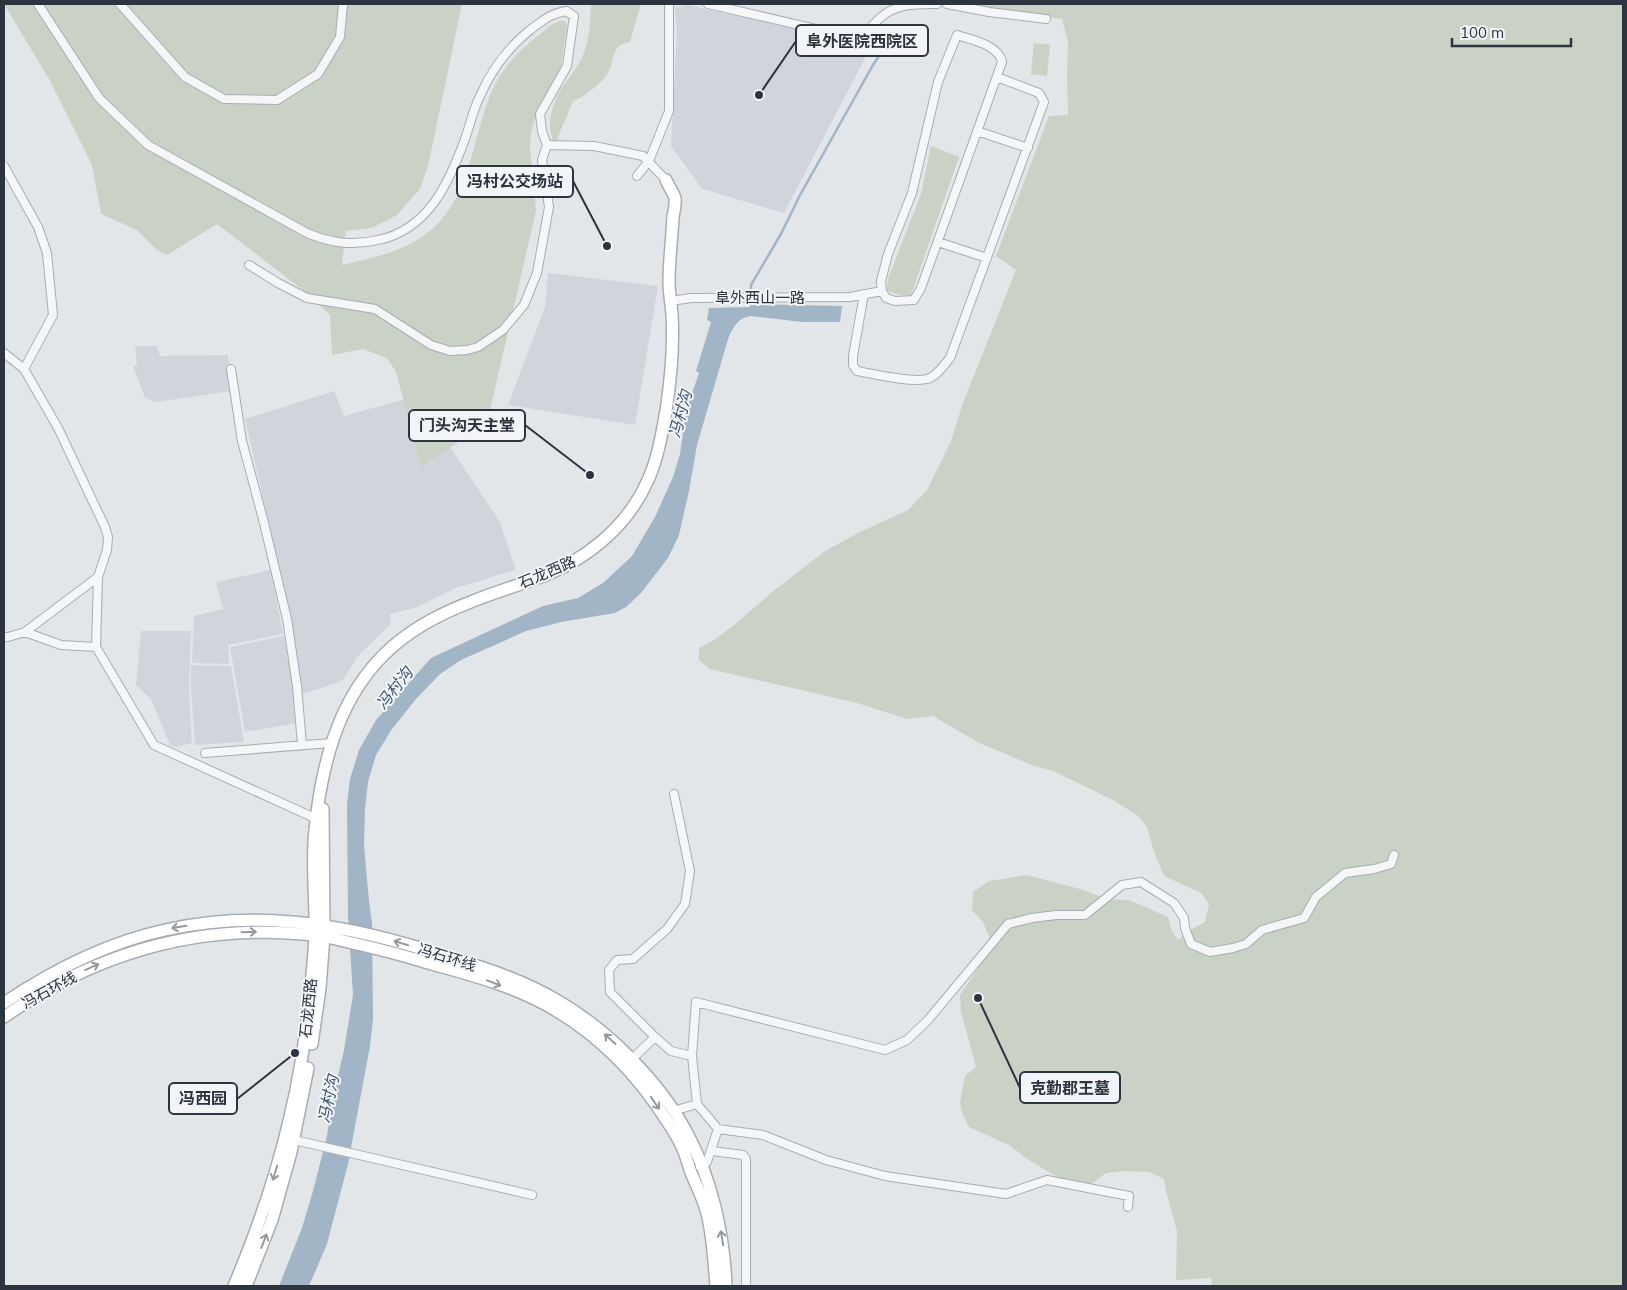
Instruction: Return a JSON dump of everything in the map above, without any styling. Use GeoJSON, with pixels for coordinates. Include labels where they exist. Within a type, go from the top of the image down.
{"type":"FeatureCollection","features":[{"type":"Feature","properties":{"kind":"main road","name":"石龙西路"},"geometry":{"type":"LineString","coordinates":[[320,930],[314,832],[323,780],[331,743],[339,720],[366,675],[407,633],[429,620],[470,601],[564,568],[597,546],[613,532],[627,515],[649,478],[663,429],[674,341],[669,283],[675,198],[666,180]]}},
{"type":"Feature","properties":{"kind":"main road","name":"石龙西路"},"geometry":{"type":"LineString","coordinates":[[246,1286],[272,1220],[289,1139],[303,1053],[320,930],[323,780]]}},
{"type":"Feature","properties":{"kind":"main road","name":"冯石环线"},"geometry":{"type":"LineString","coordinates":[[4,1004],[79,959],[159,932],[195,925],[227,922],[282,921],[320,930],[346,942],[380,949],[494,982],[557,1011],[583,1029],[614,1055],[642,1084],[696,1168],[722,1240],[726,1286]]}},
{"type":"Feature","properties":{"kind":"main road","name":"冯石环线"},"geometry":{"type":"LineString","coordinates":[[4,1017],[33,996],[101,963],[151,946],[215,934],[344,928],[380,936],[472,964],[526,984],[579,1014],[607,1036],[656,1088],[687,1133],[714,1249],[716,1286]]}},
{"type":"Feature","properties":{"kind":"main road","name":"石龙西路"},"geometry":{"type":"LineString","coordinates":[[234,1286],[289,1139]]}},
{"type":"Feature","properties":{"kind":"street"},"geometry":{"type":"LineString","coordinates":[[38,4],[99,98],[148,145],[307,234],[332,242],[360,243],[393,236],[411,226],[438,200],[447,184],[480,96],[506,54],[523,36],[552,14],[566,11],[574,16],[567,66],[540,114],[542,131],[547,145],[542,160],[549,207],[537,273],[524,305],[503,330],[478,347],[450,351],[431,345],[375,309],[307,298],[249,265]]}},
{"type":"Feature","properties":{"kind":"street"},"geometry":{"type":"LineString","coordinates":[[120,4],[185,78],[224,99],[278,100],[318,74],[340,37],[343,4]]}},
{"type":"Feature","properties":{"kind":"street"},"geometry":{"type":"LineString","coordinates":[[637,176],[644,170],[649,161],[669,111],[669,4]]}},
{"type":"Feature","properties":{"kind":"street"},"geometry":{"type":"LineString","coordinates":[[708,4],[855,38],[868,31],[880,18],[893,9],[908,4],[937,4]]}},
{"type":"Feature","properties":{"kind":"street"},"geometry":{"type":"LineString","coordinates":[[947,4],[989,12],[1046,19]]}},
{"type":"Feature","properties":{"kind":"street"},"geometry":{"type":"LineString","coordinates":[[957,35],[994,49],[1001,56],[1002,62],[977,131],[921,288],[914,300],[895,301],[886,298],[882,291],[881,280],[888,254],[912,193],[938,82],[957,35]]}},
{"type":"Feature","properties":{"kind":"street"},"geometry":{"type":"LineString","coordinates":[[864,294],[852,356],[853,365],[857,371],[915,380],[928,379],[938,372],[950,358],[1044,102],[1039,93],[997,77]]}},
{"type":"Feature","properties":{"kind":"street"},"geometry":{"type":"LineString","coordinates":[[977,131],[1028,148]]}},
{"type":"Feature","properties":{"kind":"street"},"geometry":{"type":"LineString","coordinates":[[547,145],[594,146],[643,156],[666,180]]}},
{"type":"Feature","properties":{"kind":"street"},"geometry":{"type":"LineString","coordinates":[[4,166],[38,227],[47,254],[53,315],[24,369]]}},
{"type":"Feature","properties":{"kind":"street"},"geometry":{"type":"LineString","coordinates":[[938,242],[987,258]]}},
{"type":"Feature","properties":{"kind":"street","name":"阜外西山一路"},"geometry":{"type":"LineString","coordinates":[[671,301],[691,298],[850,297],[882,291]]}},
{"type":"Feature","properties":{"kind":"street"},"geometry":{"type":"LineString","coordinates":[[4,353],[24,369],[58,428],[105,527],[108,536],[107,550],[98,577],[96,647],[154,745],[316,819]]}},
{"type":"Feature","properties":{"kind":"street"},"geometry":{"type":"LineString","coordinates":[[231,369],[242,442],[287,619],[297,686],[302,744]]}},
{"type":"Feature","properties":{"kind":"street"},"geometry":{"type":"LineString","coordinates":[[4,636],[8,637],[25,632],[98,577]]}},
{"type":"Feature","properties":{"kind":"street"},"geometry":{"type":"LineString","coordinates":[[25,632],[61,645],[96,647]]}},
{"type":"Feature","properties":{"kind":"street"},"geometry":{"type":"LineString","coordinates":[[205,753],[331,743]]}},
{"type":"Feature","properties":{"kind":"street"},"geometry":{"type":"LineString","coordinates":[[674,794],[690,871],[685,904],[667,929],[634,959],[617,960],[608,970],[610,992],[671,1051],[692,1056]]}},
{"type":"Feature","properties":{"kind":"street"},"geometry":{"type":"LineString","coordinates":[[1128,1206],[1129,1196],[1047,1180],[1006,1194],[884,1176],[826,1160],[763,1135],[718,1129],[697,1104],[692,1056],[696,1002],[886,1050],[907,1040],[928,1020],[1008,924],[1032,918],[1085,914],[1122,885],[1141,882],[1174,902],[1184,918],[1185,928],[1191,944],[1210,952],[1233,948],[1246,944],[1262,930],[1304,918],[1316,897],[1345,873],[1374,869],[1392,864],[1394,855]]}},
{"type":"Feature","properties":{"kind":"street"},"geometry":{"type":"LineString","coordinates":[[631,1060],[655,1037]]}},
{"type":"Feature","properties":{"kind":"street"},"geometry":{"type":"LineString","coordinates":[[673,1112],[697,1104]]}},
{"type":"Feature","properties":{"kind":"street"},"geometry":{"type":"LineString","coordinates":[[696,1168],[707,1162],[712,1152],[718,1129]]}},
{"type":"Feature","properties":{"kind":"street"},"geometry":{"type":"LineString","coordinates":[[289,1139],[532,1195]]}},
{"type":"Feature","properties":{"kind":"street"},"geometry":{"type":"LineString","coordinates":[[712,1152],[743,1156],[746,1159],[746,1286]]}},
{"type":"Feature","properties":{"kind":"shaded area"},"geometry":{"type":"Polygon","coordinates":[[[4,4],[462,4],[428,166],[420,189],[397,215],[372,228],[346,231],[342,265],[383,255],[408,245],[431,230],[441,220],[459,192],[466,176],[485,109],[500,76],[517,54],[531,41],[554,23],[565,21],[567,25],[561,66],[534,121],[531,132],[530,146],[536,211],[487,423],[421,467],[396,372],[387,358],[363,349],[332,355],[330,315],[307,293],[217,224],[167,255],[157,250],[137,230],[101,214],[92,165],[49,79],[4,4]]]}},
{"type":"Feature","properties":{"kind":"shaded area"},"geometry":{"type":"Polygon","coordinates":[[[591,4],[641,4],[630,42],[616,49],[607,75],[588,93],[573,101],[555,144],[550,131],[551,116],[561,89],[577,67],[584,53],[589,35],[591,4]]]}},
{"type":"Feature","properties":{"kind":"shaded area"},"geometry":{"type":"Polygon","coordinates":[[[933,4],[1623,4],[1623,1286],[1212,1286],[1211,1278],[1176,1280],[1177,1231],[1164,1179],[1149,1172],[1123,1171],[1106,1173],[1086,1188],[1068,1183],[1030,1161],[1009,1145],[969,1127],[962,1113],[960,1102],[965,1076],[976,1067],[961,1012],[960,995],[980,965],[991,941],[983,922],[972,910],[973,892],[989,881],[1027,875],[1080,889],[1107,899],[1129,900],[1168,917],[1172,931],[1178,940],[1205,922],[1209,904],[1201,893],[1164,876],[1154,852],[1147,827],[1137,815],[1113,800],[1053,771],[1034,766],[979,743],[933,716],[907,719],[857,703],[710,669],[699,660],[699,648],[714,640],[734,625],[825,551],[858,533],[908,510],[927,490],[951,441],[963,403],[1016,270],[996,256],[1049,116],[1068,115],[1068,41],[1062,19],[933,4]]]}},
{"type":"Feature","properties":{"kind":"shaded area"},"geometry":{"type":"Polygon","coordinates":[[[687,5],[872,45],[784,213],[702,189],[671,146],[677,31],[675,8],[687,5]]]}},
{"type":"Feature","properties":{"kind":"shaded area"},"geometry":{"type":"Polygon","coordinates":[[[1034,43],[1050,45],[1047,76],[1031,74],[1034,43]]]}},
{"type":"Feature","properties":{"kind":"shaded area"},"geometry":{"type":"Polygon","coordinates":[[[931,146],[959,157],[911,295],[900,295],[887,291],[888,279],[921,194],[931,146]]]}},
{"type":"Feature","properties":{"kind":"shaded area"},"geometry":{"type":"Polygon","coordinates":[[[548,273],[658,286],[635,425],[508,405],[545,307],[548,273]]]}},
{"type":"Feature","properties":{"kind":"shaded area"},"geometry":{"type":"Polygon","coordinates":[[[135,346],[157,346],[160,356],[228,355],[232,391],[156,402],[145,398],[133,366],[137,365],[135,346]]]}},
{"type":"Feature","properties":{"kind":"shaded area"},"geometry":{"type":"Polygon","coordinates":[[[334,391],[344,416],[416,396],[500,522],[516,570],[456,588],[415,608],[390,614],[391,624],[358,656],[342,681],[303,694],[291,620],[245,419],[334,391]]]}},
{"type":"Feature","properties":{"kind":"shaded area"},"geometry":{"type":"Polygon","coordinates":[[[271,570],[283,634],[228,645],[229,664],[192,663],[194,616],[223,609],[216,582],[271,570]]]}},
{"type":"Feature","properties":{"kind":"shaded area"},"geometry":{"type":"Polygon","coordinates":[[[141,631],[191,631],[189,690],[192,743],[177,747],[170,745],[151,699],[136,685],[141,631]]]}},
{"type":"Feature","properties":{"kind":"shaded area"},"geometry":{"type":"Polygon","coordinates":[[[284,636],[294,692],[297,723],[245,732],[230,647],[284,636]]]}},
{"type":"Feature","properties":{"kind":"shaded area"},"geometry":{"type":"Polygon","coordinates":[[[191,665],[231,666],[244,742],[195,745],[191,665]]]}},
{"type":"Feature","properties":{"kind":"water"},"geometry":{"type":"Polygon","coordinates":[[[751,304],[842,306],[840,322],[802,322],[751,316],[743,318],[735,325],[729,336],[697,445],[679,535],[668,558],[641,593],[626,607],[615,613],[561,622],[526,631],[461,660],[440,674],[416,699],[392,729],[376,755],[368,782],[364,845],[372,923],[373,1019],[370,1046],[348,1164],[327,1244],[309,1286],[279,1286],[302,1228],[327,1136],[331,1106],[344,1050],[353,995],[348,916],[347,804],[350,779],[359,750],[376,720],[431,658],[543,606],[578,598],[603,583],[632,556],[655,517],[673,477],[680,454],[686,411],[699,373],[696,371],[711,322],[707,320],[709,308],[750,307],[751,304]]]}},
{"type":"Feature","properties":{"kind":"waterway"},"geometry":{"type":"LineString","coordinates":[[751,295],[751,285],[781,234],[799,197],[873,65],[895,32]]}},
{"type":"Feature","properties":{"kind":"place","name":"阜外医院西院区"},"geometry":{"type":"Point","coordinates":[759,95]}},
{"type":"Feature","properties":{"kind":"place","name":"冯村公交场站"},"geometry":{"type":"Point","coordinates":[607,246]}},
{"type":"Feature","properties":{"kind":"place","name":"门头沟天主堂"},"geometry":{"type":"Point","coordinates":[590,475]}},
{"type":"Feature","properties":{"kind":"place","name":"克勤郡王墓"},"geometry":{"type":"Point","coordinates":[978,998]}},
{"type":"Feature","properties":{"kind":"place","name":"冯西园"},"geometry":{"type":"Point","coordinates":[295,1053]}},
{"type":"Feature","properties":{"kind":"water label","name":"冯村沟"},"geometry":{"type":"Point","coordinates":[680,414]}},
{"type":"Feature","properties":{"kind":"water label","name":"冯村沟"},"geometry":{"type":"Point","coordinates":[394,688]}},
{"type":"Feature","properties":{"kind":"water label","name":"冯村沟"},"geometry":{"type":"Point","coordinates":[328,1099]}}]}
